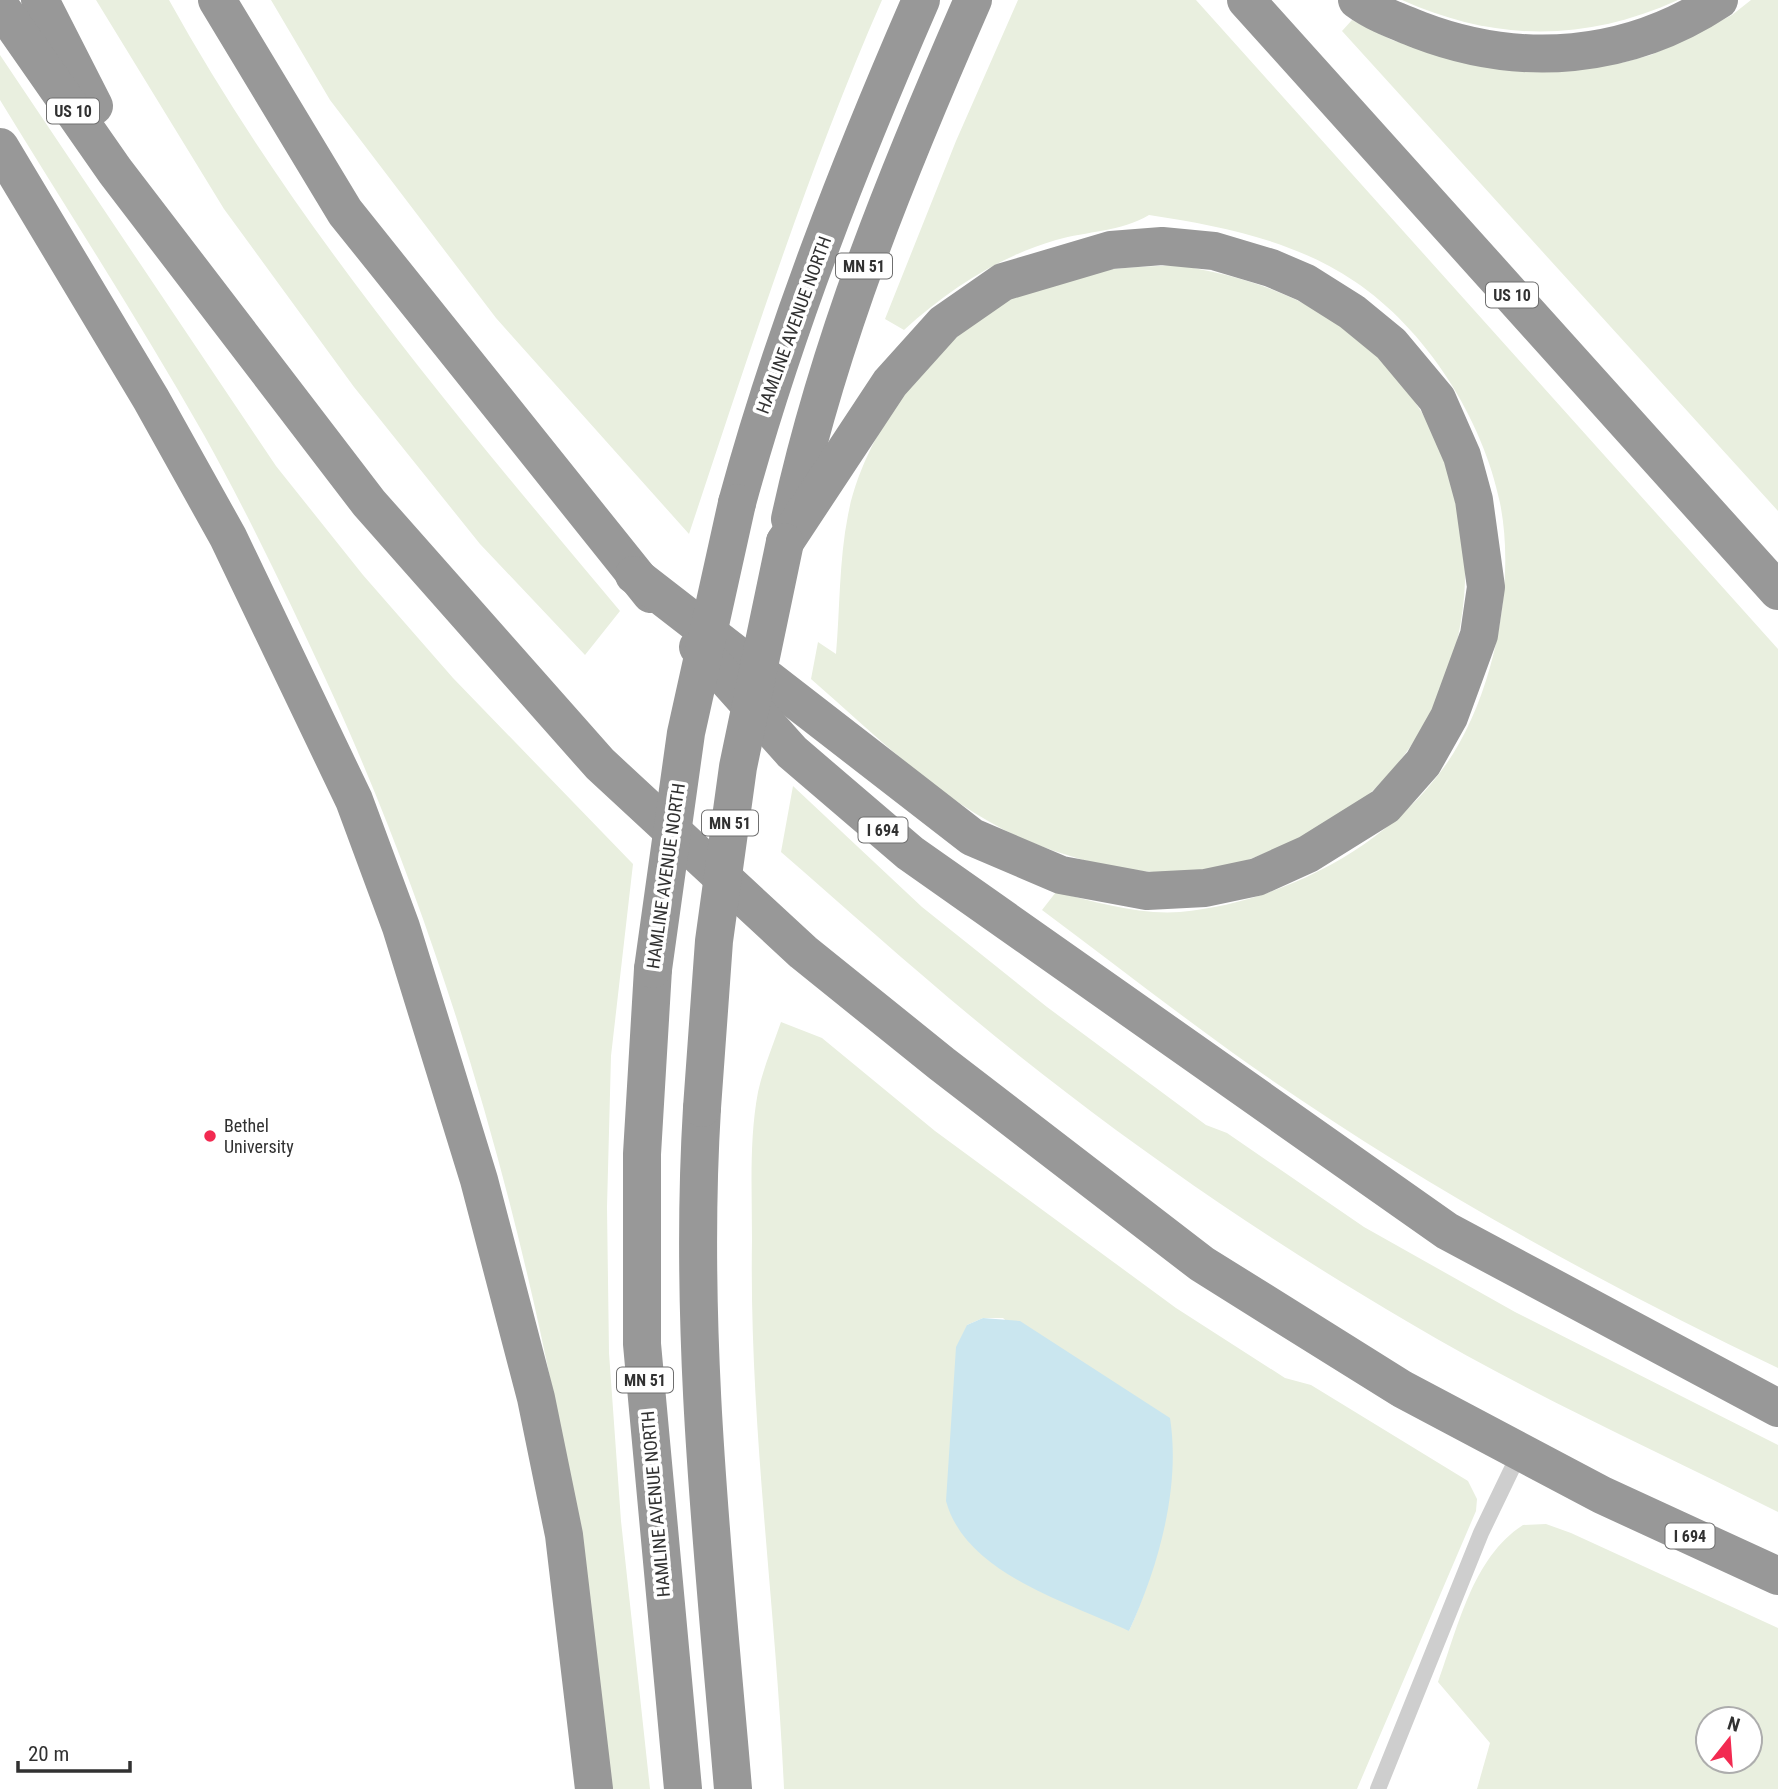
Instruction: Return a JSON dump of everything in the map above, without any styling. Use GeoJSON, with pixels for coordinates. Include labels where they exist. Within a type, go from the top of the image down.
{"type":"FeatureCollection","features":[{"type":"Feature","properties":{"kind":"highway","name":"I 694"},"geometry":{"type":"LineString","coordinates":[[40,0],[148,214],[369,503],[600,764],[803,952],[942,1064],[1202,1264],[1402,1389],[1602,1495],[1778,1576]]}},
{"type":"Feature","properties":{"kind":"highway","name":"I 694"},"geometry":{"type":"LineString","coordinates":[[217,0],[345,212],[634,575],[792,752],[909,853],[1447,1231],[1778,1408]]}},
{"type":"Feature","properties":{"kind":"highway","name":"HAMLINE AVENUE NORTH"},"geometry":{"type":"LineString","coordinates":[[683,1789],[642,1345],[642,1154],[653,969],[686,733],[737,503],[759,424],[810,279],[872,114],[921,0]]}},
{"type":"Feature","properties":{"kind":"highway","name":"MN 51"},"geometry":{"type":"LineString","coordinates":[[733,1789],[698,1347],[698,1182],[714,942],[738,767],[808,436],[855,290],[911,142],[973,0]]}},
{"type":"Feature","properties":{"kind":"highway","name":"US 10"},"geometry":{"type":"LineString","coordinates":[[1246,0],[1778,591]]}},
{"type":"Feature","properties":{"kind":"highway"},"geometry":{"type":"LineString","coordinates":[[1357,0],[1374,12],[1458,45],[1530,55],[1610,49],[1687,22],[1719,0]]}},
{"type":"Feature","properties":{"kind":"highway","name":"US 10"},"geometry":{"type":"LineString","coordinates":[[0,6],[148,214]]}},
{"type":"Feature","properties":{"kind":"highway"},"geometry":{"type":"LineString","coordinates":[[0,147],[151,400],[228,537],[354,800],[396,914],[479,1180],[536,1398],[564,1535],[594,1789]]}},
{"type":"Feature","properties":{"kind":"highway"},"geometry":{"type":"LineString","coordinates":[[634,575],[972,837],[1061,875],[1147,891],[1205,888],[1257,877],[1308,855],[1385,806],[1423,763],[1448,717],[1479,635],[1486,587],[1477,513],[1462,456],[1437,400],[1391,344],[1306,283],[1271,268],[1214,251],[1162,246],[1111,250],[1003,282],[944,323],[890,383],[785,542]]}},
{"type":"Feature","properties":{"kind":"lane"},"geometry":{"type":"LineString","coordinates":[[1378,1789],[1481,1533],[1520,1452]]}},
{"type":"Feature","properties":{"kind":"green space"},"geometry":{"type":"Polygon","coordinates":[[[96,0],[169,0],[268,162],[323,240],[438,391],[620,611],[585,655],[480,544],[354,387],[224,209],[96,0]]]}},
{"type":"Feature","properties":{"kind":"green space"},"geometry":{"type":"Polygon","coordinates":[[[271,0],[882,0],[803,198],[689,534],[496,318],[330,100],[271,0]]]}},
{"type":"Feature","properties":{"kind":"green space"},"geometry":{"type":"Polygon","coordinates":[[[1018,0],[1196,0],[1778,649],[1778,1368],[1567,1261],[1363,1141],[1233,1053],[1042,910],[1056,892],[1149,912],[1180,912],[1217,907],[1289,885],[1357,849],[1415,802],[1458,746],[1486,681],[1496,644],[1505,571],[1500,503],[1492,471],[1465,408],[1448,379],[1405,324],[1380,301],[1354,281],[1306,255],[1229,230],[1149,215],[1127,225],[1056,240],[994,265],[938,301],[904,330],[885,319],[956,141],[1018,0]]]}},
{"type":"Feature","properties":{"kind":"green space"},"geometry":{"type":"Polygon","coordinates":[[[1402,0],[1678,0],[1609,24],[1540,32],[1472,24],[1402,0]]]}},
{"type":"Feature","properties":{"kind":"green space"},"geometry":{"type":"Polygon","coordinates":[[[1751,0],[1778,0],[1778,511],[1342,31],[1352,20],[1392,40],[1449,58],[1621,63],[1651,55],[1681,41],[1732,15],[1751,0]]]}},
{"type":"Feature","properties":{"kind":"green space"},"geometry":{"type":"Polygon","coordinates":[[[0,55],[276,466],[363,575],[453,678],[633,864],[611,1056],[607,1207],[609,1353],[621,1521],[650,1789],[611,1789],[595,1648],[574,1506],[547,1364],[515,1222],[476,1083],[432,945],[382,811],[312,649],[204,435],[0,100],[0,55]]]}},
{"type":"Feature","properties":{"kind":"green space"},"geometry":{"type":"Polygon","coordinates":[[[1176,265],[1253,283],[1301,302],[1324,315],[1366,346],[1415,402],[1448,466],[1463,536],[1463,606],[1447,675],[1416,738],[1370,794],[1300,841],[1226,867],[1171,873],[1098,864],[1051,850],[998,826],[968,809],[914,769],[811,679],[818,642],[836,654],[845,532],[859,477],[876,439],[899,402],[926,368],[957,337],[991,311],[1027,291],[1065,277],[1092,272],[1176,265]]]}},
{"type":"Feature","properties":{"kind":"green space"},"geometry":{"type":"Polygon","coordinates":[[[793,786],[922,907],[1047,1007],[1206,1125],[1227,1133],[1364,1227],[1515,1312],[1778,1445],[1778,1512],[1545,1397],[1408,1322],[1234,1213],[1108,1124],[958,1005],[781,852],[793,786]]]}},
{"type":"Feature","properties":{"kind":"green space"},"geometry":{"type":"Polygon","coordinates":[[[781,1022],[822,1038],[935,1131],[1176,1308],[1285,1378],[1311,1385],[1468,1481],[1477,1499],[1476,1511],[1357,1789],[784,1789],[759,1446],[752,1309],[753,1128],[760,1083],[781,1022]],[[983,1318],[967,1325],[1129,1631],[1156,1554],[1171,1474],[1003,1318],[983,1318]]]}},
{"type":"Feature","properties":{"kind":"green space"},"geometry":{"type":"Polygon","coordinates":[[[1546,1524],[1778,1628],[1778,1789],[1477,1789],[1490,1743],[1438,1682],[1469,1596],[1491,1556],[1523,1525],[1546,1524]]]}},
{"type":"Feature","properties":{"kind":"water"},"geometry":{"type":"Polygon","coordinates":[[[983,1318],[1020,1321],[1170,1418],[1173,1445],[1170,1500],[1158,1554],[1129,1631],[1021,1582],[974,1548],[957,1526],[946,1501],[956,1347],[967,1325],[983,1318]]]}},
{"type":"Feature","properties":{"kind":"place","name":"Bethel University"},"geometry":{"type":"Point","coordinates":[210,1136]}}]}
